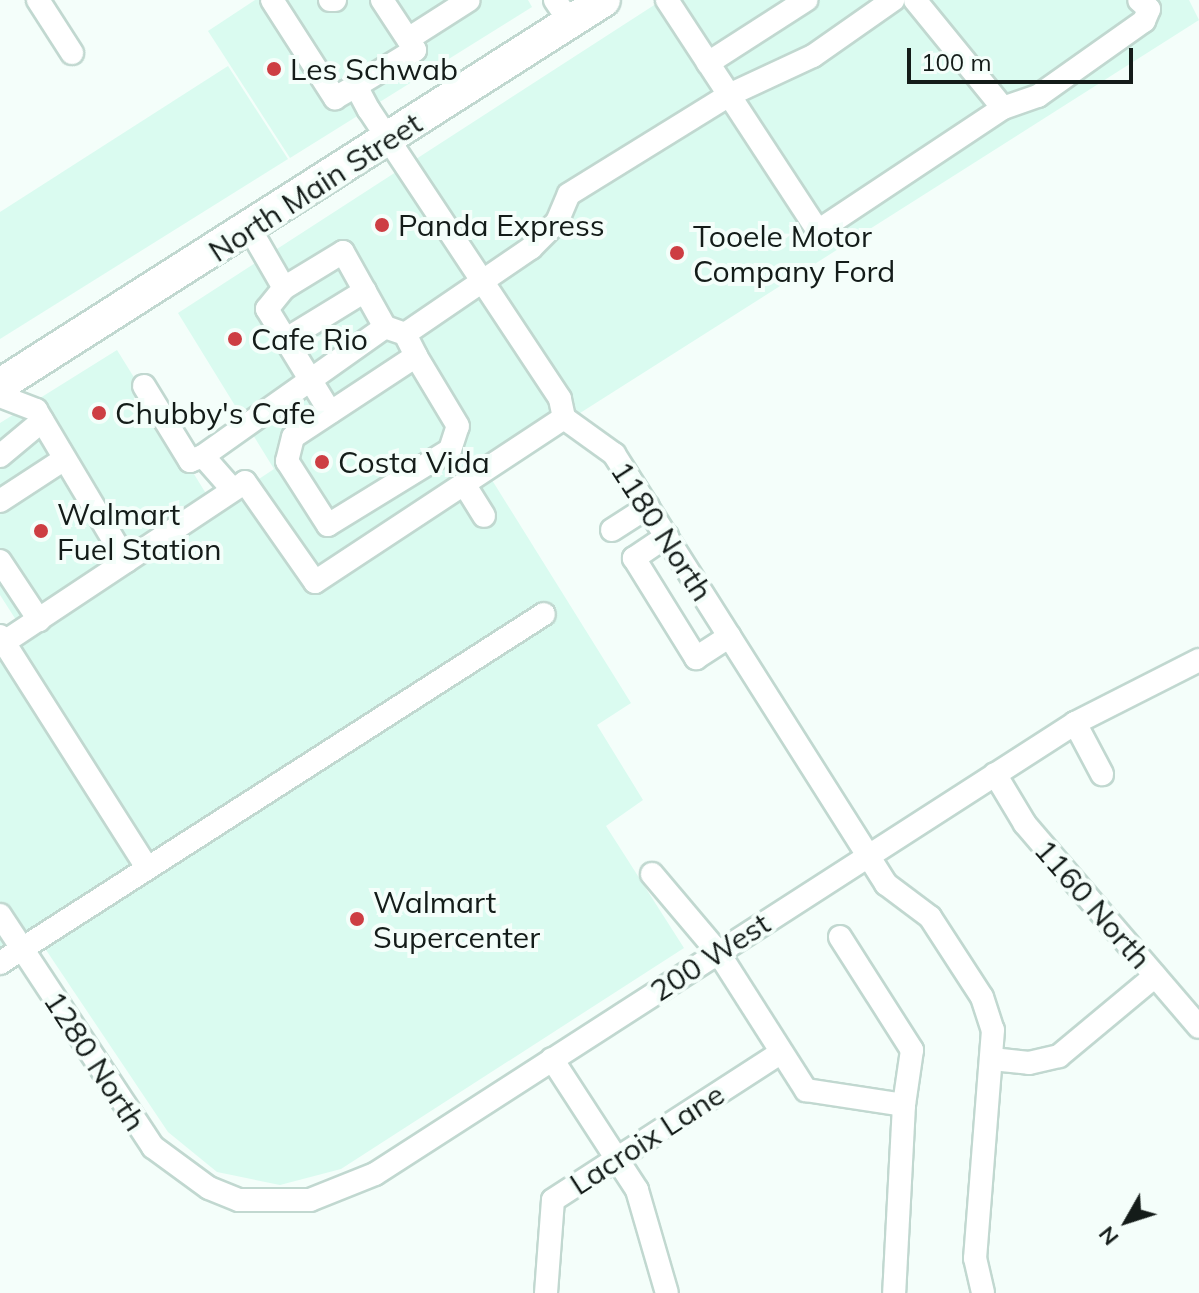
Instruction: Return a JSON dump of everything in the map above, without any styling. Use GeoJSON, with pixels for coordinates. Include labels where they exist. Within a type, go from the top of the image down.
{"type":"FeatureCollection","features":[{"type":"Feature","properties":{"kind":"highway","name":"North Main Street"},"geometry":{"type":"LineString","coordinates":[[12,378],[389,141],[562,11],[604,0]]}},
{"type":"Feature","properties":{"kind":"street"},"geometry":{"type":"LineString","coordinates":[[272,0],[335,98],[415,50],[382,0]]}},
{"type":"Feature","properties":{"kind":"street"},"geometry":{"type":"LineString","coordinates":[[408,39],[469,0]]}},
{"type":"Feature","properties":{"kind":"street"},"geometry":{"type":"LineString","coordinates":[[667,0],[818,231],[1003,108],[1038,96],[1144,21],[1149,9],[1139,0]]}},
{"type":"Feature","properties":{"kind":"street"},"geometry":{"type":"LineString","coordinates":[[708,63],[806,0]]}},
{"type":"Feature","properties":{"kind":"street"},"geometry":{"type":"LineString","coordinates":[[144,386],[190,461],[203,456],[307,376],[485,283],[557,222],[569,194],[729,95],[813,56],[893,0]]}},
{"type":"Feature","properties":{"kind":"street"},"geometry":{"type":"LineString","coordinates":[[915,0],[1003,108]]}},
{"type":"Feature","properties":{"kind":"street"},"geometry":{"type":"LineString","coordinates":[[40,1],[72,53]]}},
{"type":"Feature","properties":{"kind":"street","name":"1180 North"},"geometry":{"type":"LineString","coordinates":[[356,86],[389,141],[485,283],[564,418],[614,454],[869,856],[899,897],[930,917],[982,997],[992,1059],[975,1258],[983,1293]]}},
{"type":"Feature","properties":{"kind":"street"},"geometry":{"type":"LineString","coordinates":[[250,229],[284,288]]}},
{"type":"Feature","properties":{"kind":"street"},"geometry":{"type":"LineString","coordinates":[[330,412],[267,309],[284,288],[343,252],[365,291],[416,356],[458,426],[450,450],[328,525],[287,461],[293,437],[416,356]]}},
{"type":"Feature","properties":{"kind":"street"},"geometry":{"type":"LineString","coordinates":[[285,340],[365,291]]}},
{"type":"Feature","properties":{"kind":"street"},"geometry":{"type":"LineString","coordinates":[[0,396],[36,410],[63,460],[126,561]]}},
{"type":"Feature","properties":{"kind":"street"},"geometry":{"type":"LineString","coordinates":[[147,868],[1,641],[39,620],[245,482],[315,582],[466,487],[564,418]]}},
{"type":"Feature","properties":{"kind":"street"},"geometry":{"type":"LineString","coordinates":[[0,456],[42,421]]}},
{"type":"Feature","properties":{"kind":"street"},"geometry":{"type":"LineString","coordinates":[[203,456],[233,490]]}},
{"type":"Feature","properties":{"kind":"street"},"geometry":{"type":"LineString","coordinates":[[0,501],[63,460]]}},
{"type":"Feature","properties":{"kind":"street"},"geometry":{"type":"LineString","coordinates":[[466,487],[484,516]]}},
{"type":"Feature","properties":{"kind":"street"},"geometry":{"type":"LineString","coordinates":[[612,530],[648,507]]}},
{"type":"Feature","properties":{"kind":"street"},"geometry":{"type":"LineString","coordinates":[[667,536],[634,558],[696,658],[730,636]]}},
{"type":"Feature","properties":{"kind":"street"},"geometry":{"type":"LineString","coordinates":[[0,561],[39,620]]}},
{"type":"Feature","properties":{"kind":"street"},"geometry":{"type":"LineString","coordinates":[[0,963],[544,614]]}},
{"type":"Feature","properties":{"kind":"street","name":"200 West"},"geometry":{"type":"LineString","coordinates":[[209,1188],[272,1203],[344,1189],[1075,723],[1199,660]]}},
{"type":"Feature","properties":{"kind":"street"},"geometry":{"type":"LineString","coordinates":[[1075,723],[1102,774]]}},
{"type":"Feature","properties":{"kind":"street","name":"1160 North"},"geometry":{"type":"LineString","coordinates":[[995,774],[1025,824],[1199,1027]]}},
{"type":"Feature","properties":{"kind":"street"},"geometry":{"type":"LineString","coordinates":[[652,874],[718,952],[779,1054],[806,1090],[904,1105]]}},
{"type":"Feature","properties":{"kind":"street","name":"1280 North"},"geometry":{"type":"LineString","coordinates":[[0,915],[136,1126],[175,1168],[209,1188]]}},
{"type":"Feature","properties":{"kind":"street"},"geometry":{"type":"LineString","coordinates":[[840,937],[912,1050],[904,1105],[894,1293]]}},
{"type":"Feature","properties":{"kind":"street"},"geometry":{"type":"LineString","coordinates":[[992,1059],[1029,1063],[1059,1056],[1155,976]]}},
{"type":"Feature","properties":{"kind":"street","name":"Lacroix Lane"},"geometry":{"type":"LineString","coordinates":[[546,1293],[553,1200],[779,1054]]}},
{"type":"Feature","properties":{"kind":"street"},"geometry":{"type":"LineString","coordinates":[[552,1059],[637,1190],[667,1293]]}},
{"type":"Feature","properties":{"kind":"shaded area"},"geometry":{"type":"Polygon","coordinates":[[[255,0],[528,0],[532,7],[290,158],[208,31],[255,0]]]}},
{"type":"Feature","properties":{"kind":"shaded area"},"geometry":{"type":"Polygon","coordinates":[[[662,0],[1189,0],[1199,20],[487,472],[631,703],[597,725],[643,800],[606,826],[684,948],[341,1169],[280,1185],[217,1172],[168,1132],[34,932],[0,955],[0,656],[27,637],[0,595],[0,423],[117,350],[215,508],[274,469],[178,313],[662,0]]]}},
{"type":"Feature","properties":{"kind":"shaded area"},"geometry":{"type":"Polygon","coordinates":[[[228,66],[288,159],[0,339],[0,212],[228,66]]]}},
{"type":"Feature","properties":{"kind":"place","name":"Les Schwab"},"geometry":{"type":"Point","coordinates":[274,69]}},
{"type":"Feature","properties":{"kind":"place","name":"Panda Express"},"geometry":{"type":"Point","coordinates":[382,225]}},
{"type":"Feature","properties":{"kind":"place","name":"Tooele Motor Company Ford"},"geometry":{"type":"Point","coordinates":[677,253]}},
{"type":"Feature","properties":{"kind":"place","name":"Cafe Rio"},"geometry":{"type":"Point","coordinates":[235,339]}},
{"type":"Feature","properties":{"kind":"place","name":"Chubby's Cafe"},"geometry":{"type":"Point","coordinates":[99,413]}},
{"type":"Feature","properties":{"kind":"place","name":"Costa Vida"},"geometry":{"type":"Point","coordinates":[322,462]}},
{"type":"Feature","properties":{"kind":"place","name":"Walmart Fuel Station"},"geometry":{"type":"Point","coordinates":[41,531]}},
{"type":"Feature","properties":{"kind":"place","name":"Walmart Supercenter"},"geometry":{"type":"Point","coordinates":[357,919]}}]}
